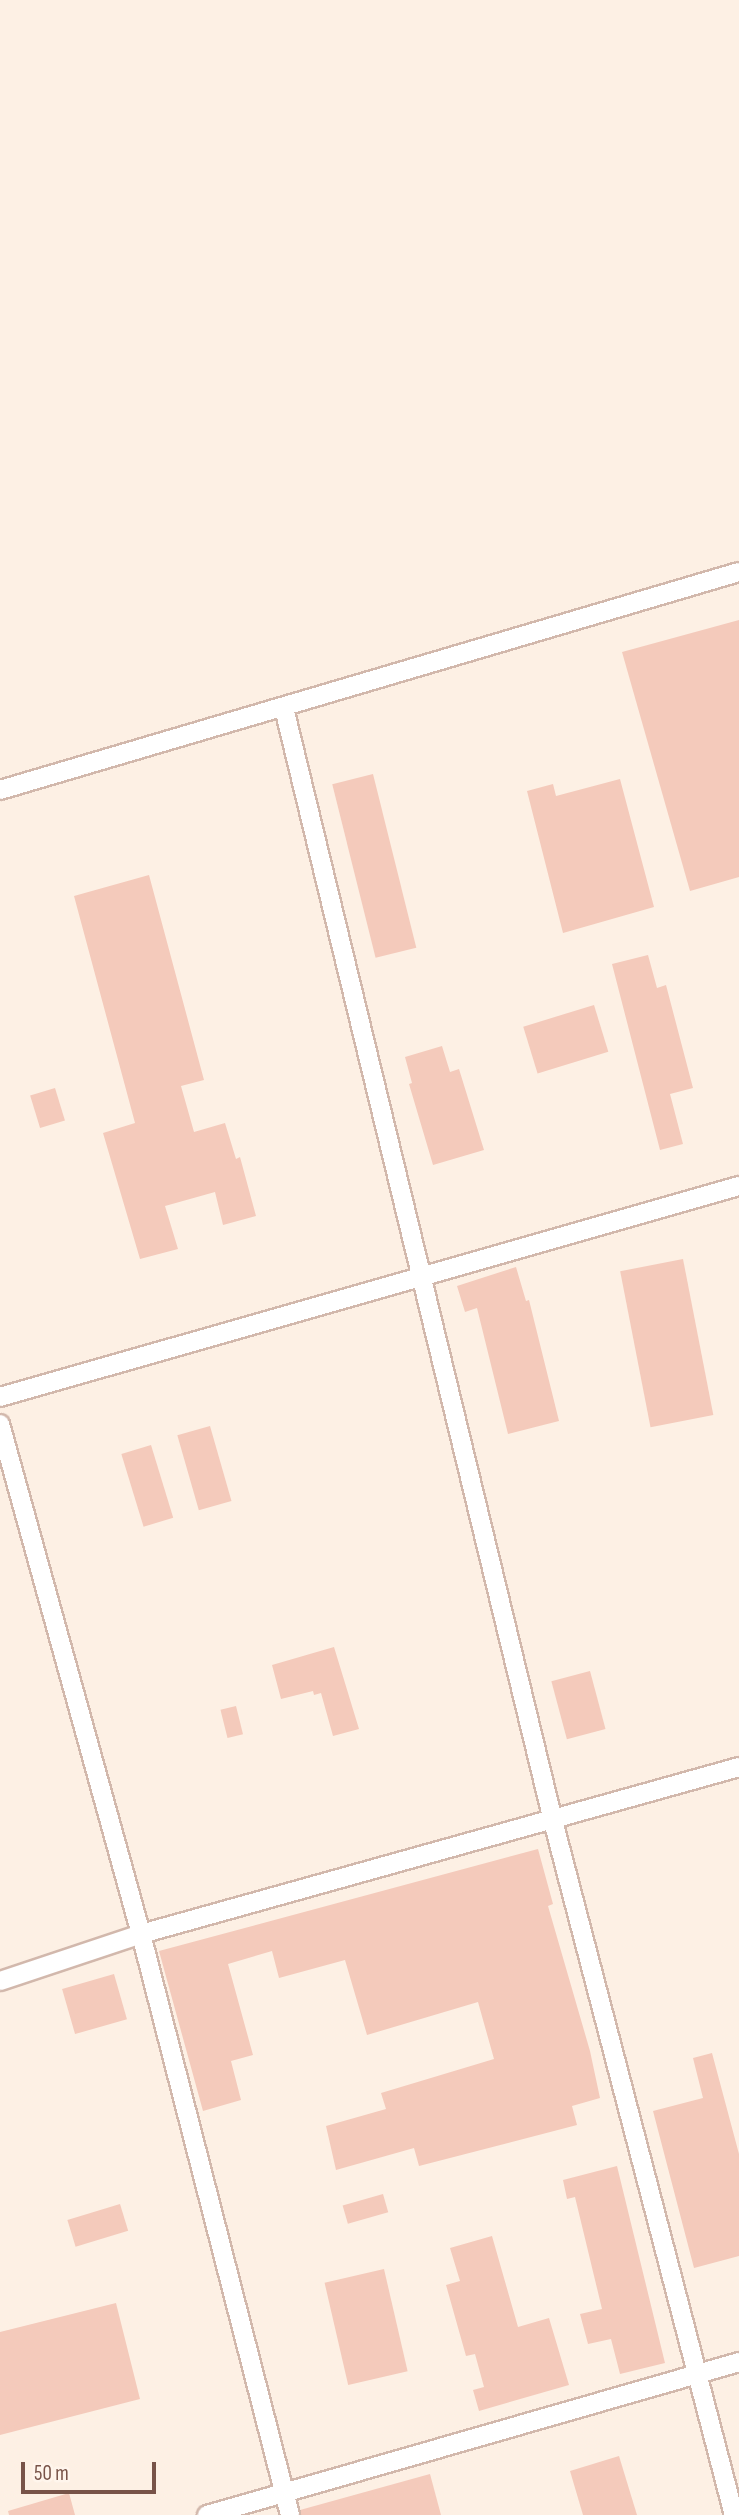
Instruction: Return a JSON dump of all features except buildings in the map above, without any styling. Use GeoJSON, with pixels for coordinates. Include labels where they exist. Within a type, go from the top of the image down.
{"type":"FeatureCollection","features":[{"type":"Feature","properties":{"kind":"street"},"geometry":{"type":"LineString","coordinates":[[0,790],[739,572]]}},
{"type":"Feature","properties":{"kind":"street"},"geometry":{"type":"LineString","coordinates":[[284,708],[552,1817],[734,2515]]}},
{"type":"Feature","properties":{"kind":"street"},"geometry":{"type":"LineString","coordinates":[[0,1397],[739,1186]]}},
{"type":"Feature","properties":{"kind":"street"},"geometry":{"type":"LineString","coordinates":[[0,1424],[141,1934],[290,2515]]}},
{"type":"Feature","properties":{"kind":"street"},"geometry":{"type":"LineString","coordinates":[[0,1980],[141,1934],[552,1817],[739,1767]]}},
{"type":"Feature","properties":{"kind":"street"},"geometry":{"type":"LineString","coordinates":[[207,2515],[739,2362]]}}]}
